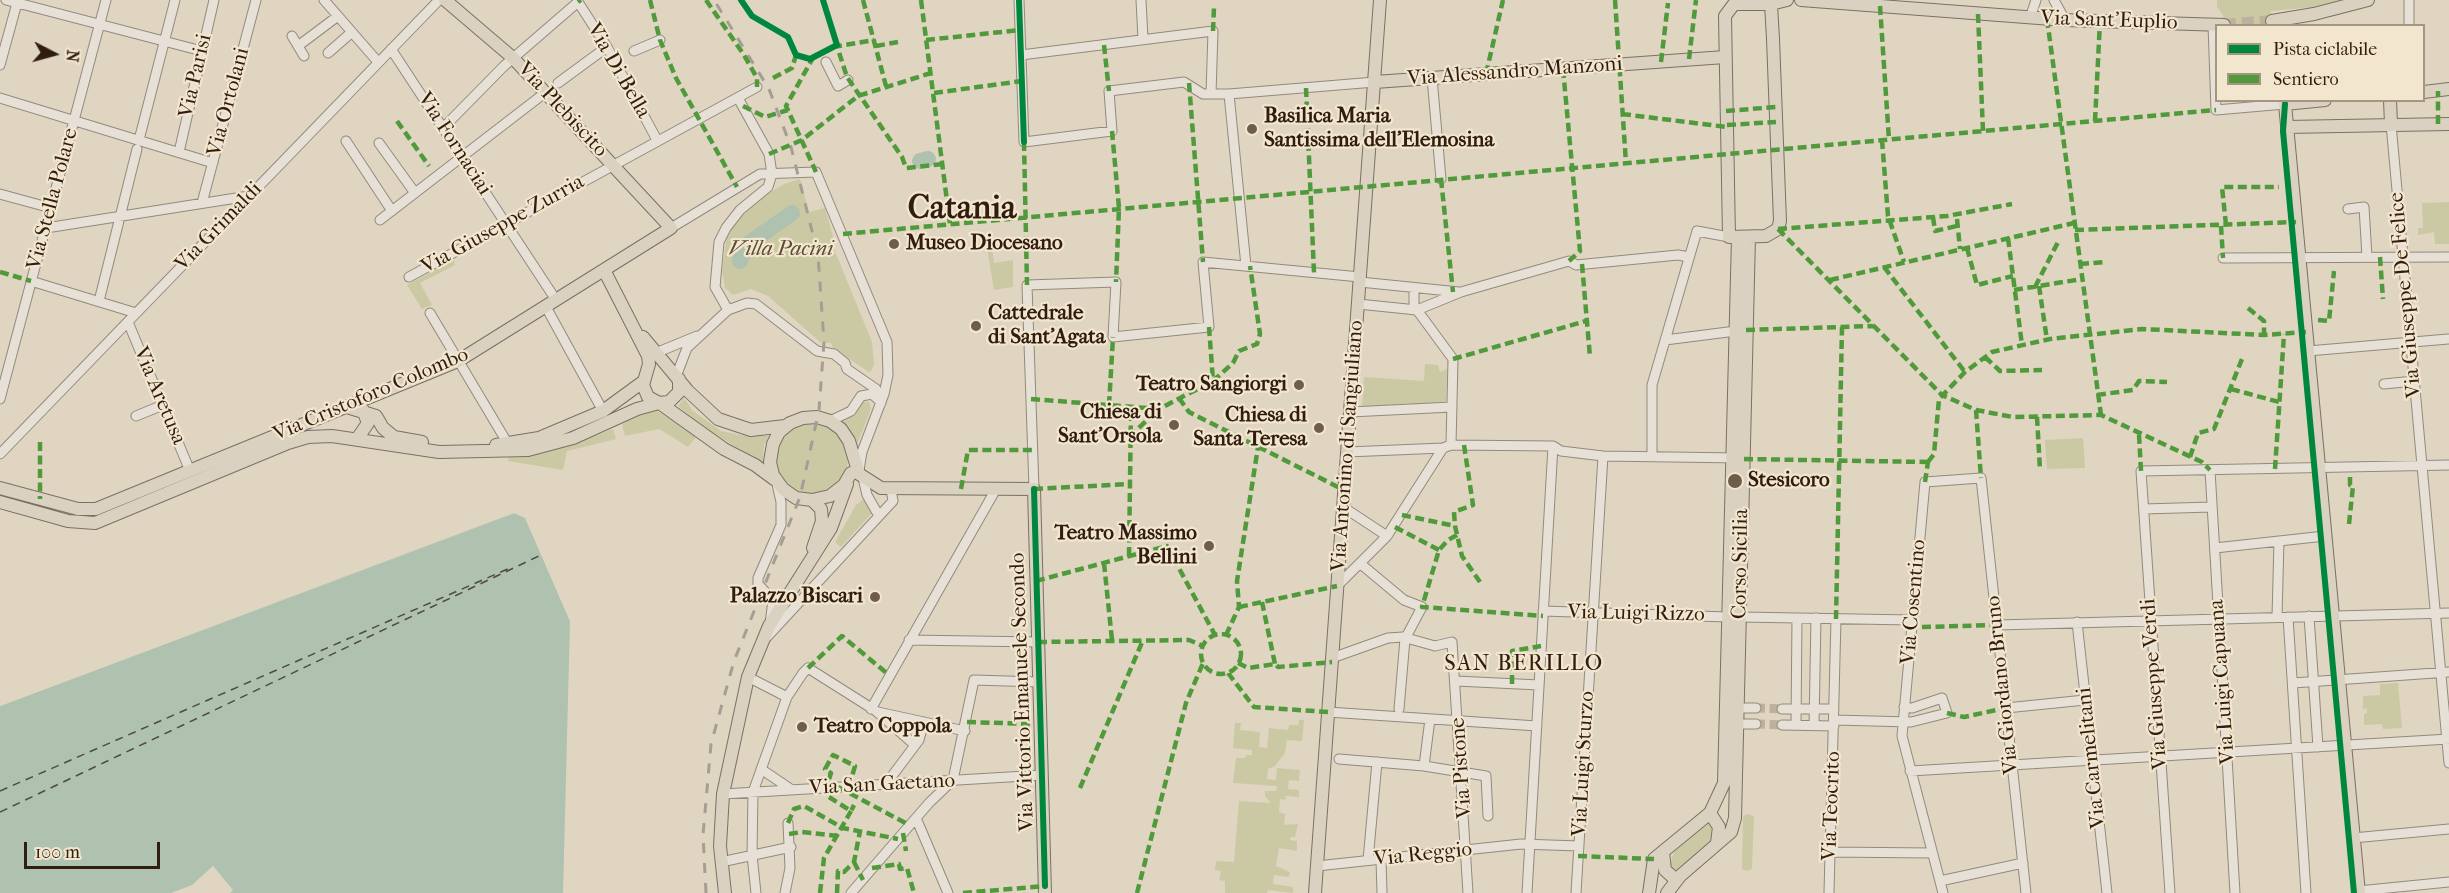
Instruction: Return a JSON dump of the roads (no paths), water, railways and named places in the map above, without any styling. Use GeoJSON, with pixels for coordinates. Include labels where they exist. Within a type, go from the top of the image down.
{"type":"FeatureCollection","features":[{"type":"Feature","properties":{"kind":"main road","name":"Via Plebiscito"},"geometry":{"type":"LineString","coordinates":[[445,0],[513,58],[671,228]]}},
{"type":"Feature","properties":{"kind":"main road","name":"Via Antonino di Sangiuliano"},"geometry":{"type":"LineString","coordinates":[[1315,893],[1380,0]]}},
{"type":"Feature","properties":{"kind":"main road"},"geometry":{"type":"LineString","coordinates":[[1771,2],[1778,229],[1766,236],[1739,237],[1727,154],[1721,58],[1724,23],[1730,7],[1786,0]]}},
{"type":"Feature","properties":{"kind":"main road","name":"Via Sant'Euplio"},"geometry":{"type":"LineString","coordinates":[[1801,0],[2030,18],[2215,25]]}},
{"type":"Feature","properties":{"kind":"main road"},"geometry":{"type":"LineString","coordinates":[[2272,21],[2297,21],[2368,0]]}},
{"type":"Feature","properties":{"kind":"main road","name":"Via Alessandro Manzoni"},"geometry":{"type":"LineString","coordinates":[[1375,82],[1721,58]]}},
{"type":"Feature","properties":{"kind":"main road"},"geometry":{"type":"LineString","coordinates":[[2425,92],[2449,89]]}},
{"type":"Feature","properties":{"kind":"main road"},"geometry":{"type":"LineString","coordinates":[[2298,102],[2285,104],[2325,536],[2342,679],[2358,892]]}},
{"type":"Feature","properties":{"kind":"main road"},"geometry":{"type":"LineString","coordinates":[[2390,102],[2391,124]]}},
{"type":"Feature","properties":{"kind":"main road"},"geometry":{"type":"LineString","coordinates":[[2287,127],[2449,124]]}},
{"type":"Feature","properties":{"kind":"main road","name":"Via Cristoforo Colombo"},"geometry":{"type":"LineString","coordinates":[[0,488],[88,511],[348,408],[458,361],[671,228]]}},
{"type":"Feature","properties":{"kind":"main road","name":"Corso Sicilia"},"geometry":{"type":"LineString","coordinates":[[1738,458],[1736,331],[1739,237]]}},
{"type":"Feature","properties":{"kind":"main road","name":"Corso Sicilia"},"geometry":{"type":"LineString","coordinates":[[1730,783],[1738,708],[1739,237]]}},
{"type":"Feature","properties":{"kind":"main road"},"geometry":{"type":"LineString","coordinates":[[603,270],[637,331],[648,356],[646,377],[648,397],[660,403],[724,450],[755,465],[796,498],[812,500],[825,498],[843,488]]}},
{"type":"Feature","properties":{"kind":"main road"},"geometry":{"type":"LineString","coordinates":[[637,331],[658,352],[703,406],[725,422],[751,430],[786,426],[808,417],[830,421],[844,433],[857,469],[886,488],[1034,489]]}},
{"type":"Feature","properties":{"kind":"main road"},"geometry":{"type":"LineString","coordinates":[[348,408],[363,410],[376,416],[383,428],[394,437],[439,445],[508,444],[539,438],[603,411],[660,367],[676,375],[680,388],[669,402],[660,403]]}},
{"type":"Feature","properties":{"kind":"main road","name":"Via Cristoforo Colombo"},"geometry":{"type":"LineString","coordinates":[[0,502],[82,524],[95,523],[288,443],[320,436],[439,452],[528,450],[573,438],[637,410],[660,403]]}},
{"type":"Feature","properties":{"kind":"main road"},"geometry":{"type":"LineString","coordinates":[[357,440],[368,423],[363,410]]}},
{"type":"Feature","properties":{"kind":"main road"},"geometry":{"type":"LineString","coordinates":[[776,480],[771,466],[770,453],[774,440],[786,426]]}},
{"type":"Feature","properties":{"kind":"main road"},"geometry":{"type":"LineString","coordinates":[[725,893],[721,862],[723,794],[748,677],[769,627],[828,535],[843,488],[857,469]]}},
{"type":"Feature","properties":{"kind":"main road","name":"Via Vittorio Emanuele Secondo"},"geometry":{"type":"LineString","coordinates":[[1034,489],[1046,893]]}},
{"type":"Feature","properties":{"kind":"main road"},"geometry":{"type":"LineString","coordinates":[[803,572],[822,521],[821,509],[812,500]]}},
{"type":"Feature","properties":{"kind":"main road","name":"Corso Sicilia"},"geometry":{"type":"LineString","coordinates":[[1730,783],[1738,617]]}},
{"type":"Feature","properties":{"kind":"main road"},"geometry":{"type":"LineString","coordinates":[[1649,893],[1654,859],[1710,813],[1730,783]]}},
{"type":"Feature","properties":{"kind":"main road"},"geometry":{"type":"LineString","coordinates":[[1667,893],[1676,880],[1731,832],[1735,818],[1730,783]]}},
{"type":"Feature","properties":{"kind":"main road"},"geometry":{"type":"LineString","coordinates":[[1710,813],[1719,827],[1718,843]]}},
{"type":"Feature","properties":{"kind":"main road"},"geometry":{"type":"LineString","coordinates":[[1663,852],[1665,870],[1676,880]]}},
{"type":"Feature","properties":{"kind":"street"},"geometry":{"type":"LineString","coordinates":[[6,0],[202,51]]}},
{"type":"Feature","properties":{"kind":"street","name":"Via Stella Polare"},"geometry":{"type":"LineString","coordinates":[[0,399],[106,0]]}},
{"type":"Feature","properties":{"kind":"street"},"geometry":{"type":"LineString","coordinates":[[99,301],[175,0]]}},
{"type":"Feature","properties":{"kind":"street","name":"Via Parisi"},"geometry":{"type":"LineString","coordinates":[[179,152],[214,0]]}},
{"type":"Feature","properties":{"kind":"street","name":"Via Ortolani"},"geometry":{"type":"LineString","coordinates":[[202,203],[256,0]]}},
{"type":"Feature","properties":{"kind":"street"},"geometry":{"type":"LineString","coordinates":[[324,0],[378,62]]}},
{"type":"Feature","properties":{"kind":"street","name":"Via Grimaldi"},"geometry":{"type":"LineString","coordinates":[[0,454],[439,0]]}},
{"type":"Feature","properties":{"kind":"street"},"geometry":{"type":"LineString","coordinates":[[1019,0],[1024,142],[1112,130],[1108,91],[1184,82],[1198,92],[1230,94],[1246,266],[1461,292]]}},
{"type":"Feature","properties":{"kind":"street"},"geometry":{"type":"LineString","coordinates":[[1141,0],[1143,39]]}},
{"type":"Feature","properties":{"kind":"street"},"geometry":{"type":"LineString","coordinates":[[2030,18],[2036,0]]}},
{"type":"Feature","properties":{"kind":"street"},"geometry":{"type":"LineString","coordinates":[[2054,0],[2065,20]]}},
{"type":"Feature","properties":{"kind":"street"},"geometry":{"type":"LineString","coordinates":[[2409,0],[2409,24]]}},
{"type":"Feature","properties":{"kind":"street","name":"Via Di Bella"},"geometry":{"type":"LineString","coordinates":[[513,58],[578,2],[608,47],[657,140]]}},
{"type":"Feature","properties":{"kind":"street"},"geometry":{"type":"LineString","coordinates":[[0,65],[17,3]]}},
{"type":"Feature","properties":{"kind":"street"},"geometry":{"type":"LineString","coordinates":[[298,46],[338,16]]}},
{"type":"Feature","properties":{"kind":"street"},"geometry":{"type":"LineString","coordinates":[[1021,55],[1213,31],[1212,74],[1215,94]]}},
{"type":"Feature","properties":{"kind":"street"},"geometry":{"type":"LineString","coordinates":[[328,53],[352,32]]}},
{"type":"Feature","properties":{"kind":"street"},"geometry":{"type":"LineString","coordinates":[[292,36],[304,56]]}},
{"type":"Feature","properties":{"kind":"street"},"geometry":{"type":"LineString","coordinates":[[634,51],[660,40]]}},
{"type":"Feature","properties":{"kind":"street"},"geometry":{"type":"LineString","coordinates":[[558,83],[608,47]]}},
{"type":"Feature","properties":{"kind":"street","name":"Via Fornaciai"},"geometry":{"type":"LineString","coordinates":[[391,49],[506,223],[551,303],[603,411]]}},
{"type":"Feature","properties":{"kind":"street"},"geometry":{"type":"LineString","coordinates":[[444,128],[513,58]]}},
{"type":"Feature","properties":{"kind":"street"},"geometry":{"type":"LineString","coordinates":[[826,62],[838,86],[848,80]]}},
{"type":"Feature","properties":{"kind":"street"},"geometry":{"type":"LineString","coordinates":[[1432,78],[1442,179]]}},
{"type":"Feature","properties":{"kind":"street","name":"Via Alessandro Manzoni"},"geometry":{"type":"LineString","coordinates":[[1230,94],[1375,82]]}},
{"type":"Feature","properties":{"kind":"street","name":"Via Giuseppe Zurria"},"geometry":{"type":"LineString","coordinates":[[409,278],[757,87]]}},
{"type":"Feature","properties":{"kind":"street"},"geometry":{"type":"LineString","coordinates":[[380,220],[546,92]]}},
{"type":"Feature","properties":{"kind":"street"},"geometry":{"type":"LineString","coordinates":[[0,98],[74,120],[138,145],[179,152],[213,163]]}},
{"type":"Feature","properties":{"kind":"street"},"geometry":{"type":"LineString","coordinates":[[728,310],[715,287],[719,242],[726,228],[740,210],[768,187],[772,174],[769,154],[738,98]]}},
{"type":"Feature","properties":{"kind":"street"},"geometry":{"type":"LineString","coordinates":[[2216,102],[2216,110],[2285,104]]}},
{"type":"Feature","properties":{"kind":"street","name":"Via Giuseppe De Felice"},"geometry":{"type":"LineString","coordinates":[[2391,124],[2435,613],[2445,672],[2449,763]]}},
{"type":"Feature","properties":{"kind":"street"},"geometry":{"type":"LineString","coordinates":[[346,141],[392,211]]}},
{"type":"Feature","properties":{"kind":"street"},"geometry":{"type":"LineString","coordinates":[[379,143],[415,193]]}},
{"type":"Feature","properties":{"kind":"street","name":"Via Cristoforo Colombo"},"geometry":{"type":"LineString","coordinates":[[671,228],[760,174],[816,172],[884,333],[889,358],[888,375],[881,403]]}},
{"type":"Feature","properties":{"kind":"street"},"geometry":{"type":"LineString","coordinates":[[0,194],[51,208]]}},
{"type":"Feature","properties":{"kind":"street"},"geometry":{"type":"LineString","coordinates":[[46,228],[249,196]]}},
{"type":"Feature","properties":{"kind":"street"},"geometry":{"type":"LineString","coordinates":[[2348,209],[2364,207],[2367,257]]}},
{"type":"Feature","properties":{"kind":"street"},"geometry":{"type":"LineString","coordinates":[[1652,456],[1652,385],[1697,231],[1739,237]]}},
{"type":"Feature","properties":{"kind":"street"},"geometry":{"type":"LineString","coordinates":[[1358,304],[1417,312],[1461,292],[1569,261],[1582,264],[1678,255],[1689,257]]}},
{"type":"Feature","properties":{"kind":"street"},"geometry":{"type":"LineString","coordinates":[[2223,258],[2449,257]]}},
{"type":"Feature","properties":{"kind":"street","name":"Via Vittorio Emanuele Secondo"},"geometry":{"type":"LineString","coordinates":[[1034,489],[1027,285],[1116,282],[1113,337],[1209,327],[1203,262],[1246,266]]}},
{"type":"Feature","properties":{"kind":"street"},"geometry":{"type":"LineString","coordinates":[[31,281],[136,313]]}},
{"type":"Feature","properties":{"kind":"street"},"geometry":{"type":"LineString","coordinates":[[1337,586],[1362,565],[1387,536],[1447,447],[1452,407],[1453,359],[1417,312],[1414,288]]}},
{"type":"Feature","properties":{"kind":"street"},"geometry":{"type":"LineString","coordinates":[[676,375],[687,348],[728,310],[747,303],[756,304],[817,351],[834,354],[845,363],[847,369],[876,389],[881,403],[857,469],[843,488]]}},
{"type":"Feature","properties":{"kind":"street"},"geometry":{"type":"LineString","coordinates":[[430,313],[508,444]]}},
{"type":"Feature","properties":{"kind":"street","name":"Via Aretusa"},"geometry":{"type":"LineString","coordinates":[[128,322],[190,471]]}},
{"type":"Feature","properties":{"kind":"street"},"geometry":{"type":"LineString","coordinates":[[1665,340],[1736,331]]}},
{"type":"Feature","properties":{"kind":"street"},"geometry":{"type":"LineString","coordinates":[[658,352],[702,333]]}},
{"type":"Feature","properties":{"kind":"street"},"geometry":{"type":"LineString","coordinates":[[2308,351],[2448,339]]}},
{"type":"Feature","properties":{"kind":"street"},"geometry":{"type":"LineString","coordinates":[[2384,384],[2414,381]]}},
{"type":"Feature","properties":{"kind":"street"},"geometry":{"type":"LineString","coordinates":[[830,421],[851,411],[861,396],[872,394],[881,403]]}},
{"type":"Feature","properties":{"kind":"street"},"geometry":{"type":"LineString","coordinates":[[136,416],[163,405]]}},
{"type":"Feature","properties":{"kind":"street"},"geometry":{"type":"LineString","coordinates":[[1350,412],[1452,407]]}},
{"type":"Feature","properties":{"kind":"street"},"geometry":{"type":"LineString","coordinates":[[1347,452],[1447,447],[1553,446],[1561,451],[1603,456],[1738,458]]}},
{"type":"Feature","properties":{"kind":"street"},"geometry":{"type":"LineString","coordinates":[[1527,893],[1553,446]]}},
{"type":"Feature","properties":{"kind":"street","name":"Via Luigi Sturzo"},"geometry":{"type":"LineString","coordinates":[[1576,893],[1603,456]]}},
{"type":"Feature","properties":{"kind":"street"},"geometry":{"type":"LineString","coordinates":[[2210,470],[2449,465]]}},
{"type":"Feature","properties":{"kind":"street"},"geometry":{"type":"LineString","coordinates":[[857,469],[879,516]]}},
{"type":"Feature","properties":{"kind":"street","name":"Via Giuseppe Verdi"},"geometry":{"type":"LineString","coordinates":[[2169,893],[2141,471],[2210,470]]}},
{"type":"Feature","properties":{"kind":"street","name":"Via Luigi Capuana"},"geometry":{"type":"LineString","coordinates":[[2210,470],[2235,893]]}},
{"type":"Feature","properties":{"kind":"street","name":"Via Giordano Bruno"},"geometry":{"type":"LineString","coordinates":[[1925,482],[1981,478],[2026,893]]}},
{"type":"Feature","properties":{"kind":"street"},"geometry":{"type":"LineString","coordinates":[[769,627],[773,600],[759,584],[758,578],[781,525],[782,502],[776,480]]}},
{"type":"Feature","properties":{"kind":"street","name":"Via Cosentino"},"geometry":{"type":"LineString","coordinates":[[1925,482],[1902,736],[1943,893]]}},
{"type":"Feature","properties":{"kind":"street"},"geometry":{"type":"LineString","coordinates":[[757,651],[893,501],[886,488]]}},
{"type":"Feature","properties":{"kind":"street"},"geometry":{"type":"LineString","coordinates":[[874,710],[892,668],[974,526],[989,489]]}},
{"type":"Feature","properties":{"kind":"street"},"geometry":{"type":"LineString","coordinates":[[1343,507],[1387,536]]}},
{"type":"Feature","properties":{"kind":"street"},"geometry":{"type":"LineString","coordinates":[[2144,509],[2212,507]]}},
{"type":"Feature","properties":{"kind":"street"},"geometry":{"type":"LineString","coordinates":[[2215,548],[2325,536]]}},
{"type":"Feature","properties":{"kind":"street"},"geometry":{"type":"LineString","coordinates":[[2274,617],[2280,541]]}},
{"type":"Feature","properties":{"kind":"street"},"geometry":{"type":"LineString","coordinates":[[1362,565],[1404,600],[1422,607],[1406,639],[1400,709]]}},
{"type":"Feature","properties":{"kind":"street","name":"Via Luigi Rizzo"},"geometry":{"type":"LineString","coordinates":[[1543,611],[1913,620]]}},
{"type":"Feature","properties":{"kind":"street"},"geometry":{"type":"LineString","coordinates":[[1997,625],[2449,613]]}},
{"type":"Feature","properties":{"kind":"street"},"geometry":{"type":"LineString","coordinates":[[2309,616],[2318,747]]}},
{"type":"Feature","properties":{"kind":"street"},"geometry":{"type":"LineString","coordinates":[[2288,617],[2306,893]]}},
{"type":"Feature","properties":{"kind":"street"},"geometry":{"type":"LineString","coordinates":[[1796,725],[1797,618]]}},
{"type":"Feature","properties":{"kind":"street"},"geometry":{"type":"LineString","coordinates":[[1814,725],[1816,618]]}},
{"type":"Feature","properties":{"kind":"street","name":"Via Teocrito"},"geometry":{"type":"LineString","coordinates":[[1829,893],[1836,619]]}},
{"type":"Feature","properties":{"kind":"street","name":"Via Carmelitani"},"geometry":{"type":"LineString","coordinates":[[2077,622],[2107,893]]}},
{"type":"Feature","properties":{"kind":"street"},"geometry":{"type":"LineString","coordinates":[[1332,658],[1388,638],[1406,639]]}},
{"type":"Feature","properties":{"kind":"street","name":"Via Pistone"},"geometry":{"type":"LineString","coordinates":[[1406,639],[1435,646],[1452,642],[1459,721],[1468,893]]}},
{"type":"Feature","properties":{"kind":"street"},"geometry":{"type":"LineString","coordinates":[[909,640],[1038,642]]}},
{"type":"Feature","properties":{"kind":"street"},"geometry":{"type":"LineString","coordinates":[[756,893],[752,855],[753,792],[787,697],[808,668],[874,710],[915,745]]}},
{"type":"Feature","properties":{"kind":"street"},"geometry":{"type":"LineString","coordinates":[[2293,683],[2445,672]]}},
{"type":"Feature","properties":{"kind":"street"},"geometry":{"type":"LineString","coordinates":[[748,677],[787,697]]}},
{"type":"Feature","properties":{"kind":"street"},"geometry":{"type":"LineString","coordinates":[[851,893],[929,803],[953,780],[974,680],[1039,682]]}},
{"type":"Feature","properties":{"kind":"street"},"geometry":{"type":"LineString","coordinates":[[1456,681],[1539,685]]}},
{"type":"Feature","properties":{"kind":"street"},"geometry":{"type":"LineString","coordinates":[[1782,725],[1911,722],[1947,713],[1942,698],[1912,708],[1904,707]]}},
{"type":"Feature","properties":{"kind":"street"},"geometry":{"type":"LineString","coordinates":[[2006,708],[2085,700]]}},
{"type":"Feature","properties":{"kind":"street"},"geometry":{"type":"LineString","coordinates":[[1738,708],[1756,708]]}},
{"type":"Feature","properties":{"kind":"street"},"geometry":{"type":"LineString","coordinates":[[1782,709],[1834,709]]}},
{"type":"Feature","properties":{"kind":"street"},"geometry":{"type":"LineString","coordinates":[[874,710],[965,731]]}},
{"type":"Feature","properties":{"kind":"street"},"geometry":{"type":"LineString","coordinates":[[1328,712],[1537,726]]}},
{"type":"Feature","properties":{"kind":"street"},"geometry":{"type":"LineString","coordinates":[[1424,766],[1430,719]]}},
{"type":"Feature","properties":{"kind":"street"},"geometry":{"type":"LineString","coordinates":[[886,784],[915,745],[924,722]]}},
{"type":"Feature","properties":{"kind":"street"},"geometry":{"type":"LineString","coordinates":[[1737,724],[1756,724]]}},
{"type":"Feature","properties":{"kind":"street"},"geometry":{"type":"LineString","coordinates":[[1910,771],[2295,750],[2448,739]]}},
{"type":"Feature","properties":{"kind":"street"},"geometry":{"type":"LineString","coordinates":[[1339,759],[1424,766],[1486,776],[1488,816]]}},
{"type":"Feature","properties":{"kind":"street"},"geometry":{"type":"LineString","coordinates":[[1368,860],[1377,762]]}},
{"type":"Feature","properties":{"kind":"street"},"geometry":{"type":"LineString","coordinates":[[761,769],[792,790]]}},
{"type":"Feature","properties":{"kind":"street","name":"Via San Gaetano"},"geometry":{"type":"LineString","coordinates":[[723,794],[1042,776]]}},
{"type":"Feature","properties":{"kind":"street"},"geometry":{"type":"LineString","coordinates":[[928,782],[929,803]]}},
{"type":"Feature","properties":{"kind":"street"},"geometry":{"type":"LineString","coordinates":[[916,818],[948,893]]}},
{"type":"Feature","properties":{"kind":"street"},"geometry":{"type":"LineString","coordinates":[[785,893],[790,868],[788,823]]}},
{"type":"Feature","properties":{"kind":"street"},"geometry":{"type":"LineString","coordinates":[[2354,838],[2449,829]]}},
{"type":"Feature","properties":{"kind":"street","name":"Via Reggio"},"geometry":{"type":"LineString","coordinates":[[1317,866],[1530,844],[1579,846]]}},
{"type":"Feature","properties":{"kind":"street"},"geometry":{"type":"LineString","coordinates":[[721,862],[790,847]]}},
{"type":"Feature","properties":{"kind":"street"},"geometry":{"type":"LineString","coordinates":[[1830,852],[1932,853]]}},
{"type":"Feature","properties":{"kind":"street"},"geometry":{"type":"LineString","coordinates":[[1381,859],[1382,893]]}},
{"type":"Feature","properties":{"kind":"street"},"geometry":{"type":"LineString","coordinates":[[1940,881],[2023,863]]}},
{"type":"Feature","properties":{"kind":"street"},"geometry":{"type":"LineString","coordinates":[[2358,892],[2449,882]]}},
{"type":"Feature","properties":{"kind":"waterway"},"geometry":{"type":"LineString","coordinates":[[920,161],[928,159]]}},
{"type":"Feature","properties":{"kind":"waterway"},"geometry":{"type":"LineString","coordinates":[[740,261],[745,246],[792,213]]}},
{"type":"Feature","properties":{"kind":"tunnel"},"geometry":{"type":"LineString","coordinates":[[2236,24],[2272,21]]}},
{"type":"Feature","properties":{"kind":"tunnel"},"geometry":{"type":"LineString","coordinates":[[1756,708],[1782,709]]}},
{"type":"Feature","properties":{"kind":"tunnel"},"geometry":{"type":"LineString","coordinates":[[1756,724],[1782,725]]}},
{"type":"Feature","properties":{"kind":"railway"},"geometry":{"type":"LineString","coordinates":[[706,893],[703,835],[711,744],[734,661],[800,497],[819,410],[824,342],[818,255],[791,147],[769,89],[714,0]]}},
{"type":"Feature","properties":{"kind":"place","name":"Basilica Maria Santissima dell'Elemosina"},"geometry":{"type":"Point","coordinates":[1252,129]}},
{"type":"Feature","properties":{"kind":"place","name":"Museo Diocesano"},"geometry":{"type":"Point","coordinates":[894,244]}},
{"type":"Feature","properties":{"kind":"place","name":"Cattedrale di Sant'Agata"},"geometry":{"type":"Point","coordinates":[976,326]}},
{"type":"Feature","properties":{"kind":"place","name":"Teatro Sangiorgi"},"geometry":{"type":"Point","coordinates":[1299,385]}},
{"type":"Feature","properties":{"kind":"place","name":"Chiesa di Sant'Orsola"},"geometry":{"type":"Point","coordinates":[1174,425]}},
{"type":"Feature","properties":{"kind":"place","name":"Chiesa di Santa Teresa"},"geometry":{"type":"Point","coordinates":[1319,428]}},
{"type":"Feature","properties":{"kind":"place","name":"Stesicoro"},"geometry":{"type":"Point","coordinates":[1735,481]}},
{"type":"Feature","properties":{"kind":"place","name":"Teatro Massimo Bellini"},"geometry":{"type":"Point","coordinates":[1209,546]}},
{"type":"Feature","properties":{"kind":"place","name":"Palazzo Biscari"},"geometry":{"type":"Point","coordinates":[875,597]}},
{"type":"Feature","properties":{"kind":"place","name":"Teatro Coppola"},"geometry":{"type":"Point","coordinates":[802,727]}},
{"type":"Feature","properties":{"kind":"district","name":"Catania"},"geometry":{"type":"Point","coordinates":[962,210]}},
{"type":"Feature","properties":{"kind":"district","name":"SAN BERILLO"},"geometry":{"type":"Point","coordinates":[1524,665]}},
{"type":"Feature","properties":{"kind":"park label","name":"Villa Pacini"},"geometry":{"type":"Point","coordinates":[781,250]}}]}
